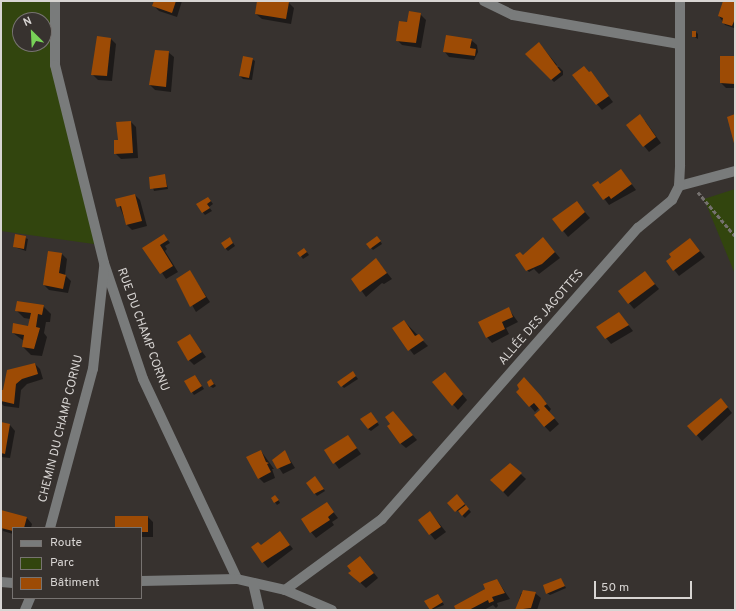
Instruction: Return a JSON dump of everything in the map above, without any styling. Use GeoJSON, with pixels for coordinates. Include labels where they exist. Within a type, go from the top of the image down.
{"type":"FeatureCollection","features":[{"type":"Feature","properties":{"kind":"street","name":"RUE DU CHAMP CORNU"},"geometry":{"type":"LineString","coordinates":[[55,1],[55,65],[104,263],[143,379],[238,579]]}},
{"type":"Feature","properties":{"kind":"street"},"geometry":{"type":"LineString","coordinates":[[484,1],[513,15],[680,44]]}},
{"type":"Feature","properties":{"kind":"street"},"geometry":{"type":"LineString","coordinates":[[680,1],[679,186],[735,171]]}},
{"type":"Feature","properties":{"kind":"street","name":"ALLÉE DES JAGOTTES"},"geometry":{"type":"LineString","coordinates":[[285,590],[382,519],[638,228],[672,200],[679,186]]}},
{"type":"Feature","properties":{"kind":"street","name":"CHEMIN DU CHAMP CORNU"},"geometry":{"type":"LineString","coordinates":[[50,527],[93,369],[104,263]]}},
{"type":"Feature","properties":{"kind":"street"},"geometry":{"type":"LineString","coordinates":[[142,581],[238,579],[285,590],[332,610]]}},
{"type":"Feature","properties":{"kind":"street"},"geometry":{"type":"LineString","coordinates":[[1,582],[12,583]]}},
{"type":"Feature","properties":{"kind":"street"},"geometry":{"type":"LineString","coordinates":[[252,583],[259,610]]}},
{"type":"Feature","properties":{"kind":"street"},"geometry":{"type":"LineString","coordinates":[[25,610],[30,599]]}},
{"type":"Feature","properties":{"kind":"path"},"geometry":{"type":"LineString","coordinates":[[679,186],[699,193],[735,236]]}},
{"type":"Feature","properties":{"kind":"green space"},"geometry":{"type":"Polygon","coordinates":[[[1,1],[56,1],[57,63],[101,245],[1,231],[1,1]]]}},
{"type":"Feature","properties":{"kind":"green space"},"geometry":{"type":"Polygon","coordinates":[[[735,189],[735,274],[704,199],[735,189]]]}},
{"type":"Feature","properties":{"kind":"building"},"geometry":{"type":"Polygon","coordinates":[[[154,1],[176,1],[172,13],[152,6],[154,1]]]}},
{"type":"Feature","properties":{"kind":"building"},"geometry":{"type":"Polygon","coordinates":[[[257,1],[289,2],[286,19],[255,14],[257,1]]]}},
{"type":"Feature","properties":{"kind":"building"},"geometry":{"type":"Polygon","coordinates":[[[723,1],[735,1],[735,19],[732,26],[722,23],[723,18],[718,16],[723,1]]]}},
{"type":"Feature","properties":{"kind":"building"},"geometry":{"type":"Polygon","coordinates":[[[409,11],[421,13],[416,43],[396,41],[399,21],[407,22],[409,11]]]}},
{"type":"Feature","properties":{"kind":"building"},"geometry":{"type":"Polygon","coordinates":[[[692,31],[696,31],[696,37],[692,37],[692,31]]]}},
{"type":"Feature","properties":{"kind":"building"},"geometry":{"type":"Polygon","coordinates":[[[446,35],[472,39],[470,48],[476,49],[475,56],[443,52],[446,35]]]}},
{"type":"Feature","properties":{"kind":"building"},"geometry":{"type":"Polygon","coordinates":[[[97,36],[111,38],[107,76],[91,75],[97,36]]]}},
{"type":"Feature","properties":{"kind":"building"},"geometry":{"type":"Polygon","coordinates":[[[539,42],[561,72],[551,80],[525,54],[539,42]]]}},
{"type":"Feature","properties":{"kind":"building"},"geometry":{"type":"Polygon","coordinates":[[[155,50],[169,51],[166,87],[149,85],[155,50]]]}},
{"type":"Feature","properties":{"kind":"building"},"geometry":{"type":"Polygon","coordinates":[[[243,56],[253,58],[249,78],[239,76],[243,56]]]}},
{"type":"Feature","properties":{"kind":"building"},"geometry":{"type":"Polygon","coordinates":[[[720,56],[735,56],[735,84],[720,83],[720,56]]]}},
{"type":"Feature","properties":{"kind":"building"},"geometry":{"type":"Polygon","coordinates":[[[584,66],[589,72],[591,71],[609,96],[596,105],[572,75],[584,66]]]}},
{"type":"Feature","properties":{"kind":"building"},"geometry":{"type":"Polygon","coordinates":[[[640,114],[656,137],[643,147],[626,125],[640,114]]]}},
{"type":"Feature","properties":{"kind":"building"},"geometry":{"type":"Polygon","coordinates":[[[735,114],[735,147],[727,117],[735,114]]]}},
{"type":"Feature","properties":{"kind":"building"},"geometry":{"type":"Polygon","coordinates":[[[131,121],[133,153],[114,154],[114,140],[118,140],[116,122],[131,121]]]}},
{"type":"Feature","properties":{"kind":"building"},"geometry":{"type":"Polygon","coordinates":[[[621,169],[632,184],[611,199],[609,196],[603,200],[592,185],[598,181],[600,184],[621,169]]]}},
{"type":"Feature","properties":{"kind":"building"},"geometry":{"type":"Polygon","coordinates":[[[165,174],[167,187],[150,189],[149,177],[165,174]]]}},
{"type":"Feature","properties":{"kind":"building"},"geometry":{"type":"Polygon","coordinates":[[[135,194],[142,221],[126,225],[121,206],[117,207],[115,199],[135,194]]]}},
{"type":"Feature","properties":{"kind":"building"},"geometry":{"type":"Polygon","coordinates":[[[208,197],[211,201],[207,204],[210,208],[202,213],[196,204],[208,197]]]}},
{"type":"Feature","properties":{"kind":"building"},"geometry":{"type":"Polygon","coordinates":[[[577,201],[585,212],[562,232],[552,219],[577,201]]]}},
{"type":"Feature","properties":{"kind":"building"},"geometry":{"type":"Polygon","coordinates":[[[15,234],[26,236],[24,249],[13,247],[15,234]]]}},
{"type":"Feature","properties":{"kind":"building"},"geometry":{"type":"Polygon","coordinates":[[[164,234],[168,240],[160,245],[173,266],[160,274],[142,248],[164,234]]]}},
{"type":"Feature","properties":{"kind":"building"},"geometry":{"type":"Polygon","coordinates":[[[377,236],[381,241],[370,249],[366,244],[377,236]]]}},
{"type":"Feature","properties":{"kind":"building"},"geometry":{"type":"Polygon","coordinates":[[[230,237],[233,243],[225,249],[221,243],[230,237]]]}},
{"type":"Feature","properties":{"kind":"building"},"geometry":{"type":"Polygon","coordinates":[[[543,237],[555,252],[542,264],[526,271],[515,255],[520,252],[523,255],[543,237]]]}},
{"type":"Feature","properties":{"kind":"building"},"geometry":{"type":"Polygon","coordinates":[[[690,238],[700,251],[673,271],[666,261],[671,257],[669,254],[690,238]]]}},
{"type":"Feature","properties":{"kind":"building"},"geometry":{"type":"Polygon","coordinates":[[[304,248],[307,252],[300,257],[297,253],[304,248]]]}},
{"type":"Feature","properties":{"kind":"building"},"geometry":{"type":"Polygon","coordinates":[[[48,251],[62,253],[59,273],[66,275],[63,289],[43,285],[48,251]]]}},
{"type":"Feature","properties":{"kind":"building"},"geometry":{"type":"Polygon","coordinates":[[[376,258],[387,273],[360,292],[351,279],[376,258]]]}},
{"type":"Feature","properties":{"kind":"building"},"geometry":{"type":"Polygon","coordinates":[[[190,270],[206,297],[190,307],[176,279],[190,270]]]}},
{"type":"Feature","properties":{"kind":"building"},"geometry":{"type":"Polygon","coordinates":[[[645,271],[655,284],[628,304],[618,291],[645,271]]]}},
{"type":"Feature","properties":{"kind":"building"},"geometry":{"type":"Polygon","coordinates":[[[17,301],[44,305],[42,315],[38,314],[36,327],[40,328],[34,349],[22,347],[24,335],[12,333],[13,323],[28,326],[31,313],[15,311],[17,301]]]}},
{"type":"Feature","properties":{"kind":"building"},"geometry":{"type":"Polygon","coordinates":[[[509,307],[513,317],[502,322],[505,329],[486,338],[478,322],[509,307]]]}},
{"type":"Feature","properties":{"kind":"building"},"geometry":{"type":"Polygon","coordinates":[[[619,312],[629,325],[605,339],[596,327],[619,312]]]}},
{"type":"Feature","properties":{"kind":"building"},"geometry":{"type":"Polygon","coordinates":[[[404,320],[415,336],[419,334],[424,340],[408,351],[392,328],[404,320]]]}},
{"type":"Feature","properties":{"kind":"building"},"geometry":{"type":"Polygon","coordinates":[[[190,334],[202,352],[188,361],[177,342],[190,334]]]}},
{"type":"Feature","properties":{"kind":"building"},"geometry":{"type":"Polygon","coordinates":[[[35,363],[38,374],[22,379],[16,384],[14,404],[1,401],[1,390],[3,390],[7,370],[35,363]]]}},
{"type":"Feature","properties":{"kind":"building"},"geometry":{"type":"Polygon","coordinates":[[[353,371],[356,376],[341,387],[337,382],[353,371]]]}},
{"type":"Feature","properties":{"kind":"building"},"geometry":{"type":"Polygon","coordinates":[[[445,372],[463,394],[452,406],[432,382],[445,372]]]}},
{"type":"Feature","properties":{"kind":"building"},"geometry":{"type":"Polygon","coordinates":[[[195,375],[202,386],[191,393],[184,381],[195,375]]]}},
{"type":"Feature","properties":{"kind":"building"},"geometry":{"type":"Polygon","coordinates":[[[524,377],[541,396],[547,404],[544,406],[555,418],[544,427],[534,415],[540,410],[534,403],[529,407],[516,392],[519,389],[517,385],[524,377]]]}},
{"type":"Feature","properties":{"kind":"building"},"geometry":{"type":"Polygon","coordinates":[[[211,379],[214,384],[209,387],[207,382],[211,379]]]}},
{"type":"Feature","properties":{"kind":"building"},"geometry":{"type":"Polygon","coordinates":[[[721,398],[728,407],[696,436],[687,426],[721,398]]]}},
{"type":"Feature","properties":{"kind":"building"},"geometry":{"type":"Polygon","coordinates":[[[393,411],[413,435],[400,444],[387,426],[390,424],[385,417],[393,411]]]}},
{"type":"Feature","properties":{"kind":"building"},"geometry":{"type":"Polygon","coordinates":[[[371,412],[378,422],[368,429],[360,419],[371,412]]]}},
{"type":"Feature","properties":{"kind":"building"},"geometry":{"type":"Polygon","coordinates":[[[1,422],[10,424],[5,454],[1,453],[1,422]]]}},
{"type":"Feature","properties":{"kind":"building"},"geometry":{"type":"Polygon","coordinates":[[[348,435],[357,448],[333,464],[324,450],[348,435]]]}},
{"type":"Feature","properties":{"kind":"building"},"geometry":{"type":"Polygon","coordinates":[[[261,450],[266,462],[269,463],[267,464],[271,472],[258,479],[246,457],[261,450]]]}},
{"type":"Feature","properties":{"kind":"building"},"geometry":{"type":"Polygon","coordinates":[[[285,450],[291,463],[277,469],[272,460],[285,450]]]}},
{"type":"Feature","properties":{"kind":"building"},"geometry":{"type":"Polygon","coordinates":[[[510,463],[522,473],[503,492],[490,480],[510,463]]]}},
{"type":"Feature","properties":{"kind":"building"},"geometry":{"type":"Polygon","coordinates":[[[315,476],[324,489],[314,494],[306,483],[315,476]]]}},
{"type":"Feature","properties":{"kind":"building"},"geometry":{"type":"Polygon","coordinates":[[[457,494],[465,504],[455,512],[447,503],[457,494]]]}},
{"type":"Feature","properties":{"kind":"building"},"geometry":{"type":"Polygon","coordinates":[[[275,495],[279,500],[274,503],[271,498],[275,495]]]}},
{"type":"Feature","properties":{"kind":"building"},"geometry":{"type":"Polygon","coordinates":[[[327,502],[334,512],[328,517],[330,520],[310,533],[301,519],[327,502]]]}},
{"type":"Feature","properties":{"kind":"building"},"geometry":{"type":"Polygon","coordinates":[[[466,505],[469,509],[462,516],[458,511],[466,505]]]}},
{"type":"Feature","properties":{"kind":"building"},"geometry":{"type":"Polygon","coordinates":[[[1,510],[27,517],[24,527],[12,527],[12,531],[1,528],[1,510]]]}},
{"type":"Feature","properties":{"kind":"building"},"geometry":{"type":"Polygon","coordinates":[[[430,511],[441,527],[429,535],[418,520],[430,511]]]}},
{"type":"Feature","properties":{"kind":"building"},"geometry":{"type":"Polygon","coordinates":[[[115,516],[148,516],[148,532],[142,532],[142,527],[115,527],[115,516]]]}},
{"type":"Feature","properties":{"kind":"building"},"geometry":{"type":"Polygon","coordinates":[[[280,531],[290,545],[262,563],[251,547],[258,542],[261,545],[280,531]]]}},
{"type":"Feature","properties":{"kind":"building"},"geometry":{"type":"Polygon","coordinates":[[[360,556],[374,573],[360,583],[348,573],[351,571],[347,566],[360,556]]]}},
{"type":"Feature","properties":{"kind":"building"},"geometry":{"type":"Polygon","coordinates":[[[561,578],[565,586],[546,594],[543,585],[561,578]]]}},
{"type":"Feature","properties":{"kind":"building"},"geometry":{"type":"Polygon","coordinates":[[[497,579],[505,593],[492,597],[494,601],[489,603],[488,600],[469,610],[456,610],[454,606],[485,589],[483,584],[497,579]]]}},
{"type":"Feature","properties":{"kind":"building"},"geometry":{"type":"Polygon","coordinates":[[[523,590],[536,592],[531,608],[515,610],[523,590]]]}},
{"type":"Feature","properties":{"kind":"building"},"geometry":{"type":"Polygon","coordinates":[[[438,594],[443,602],[430,610],[424,601],[438,594]]]}}]}
